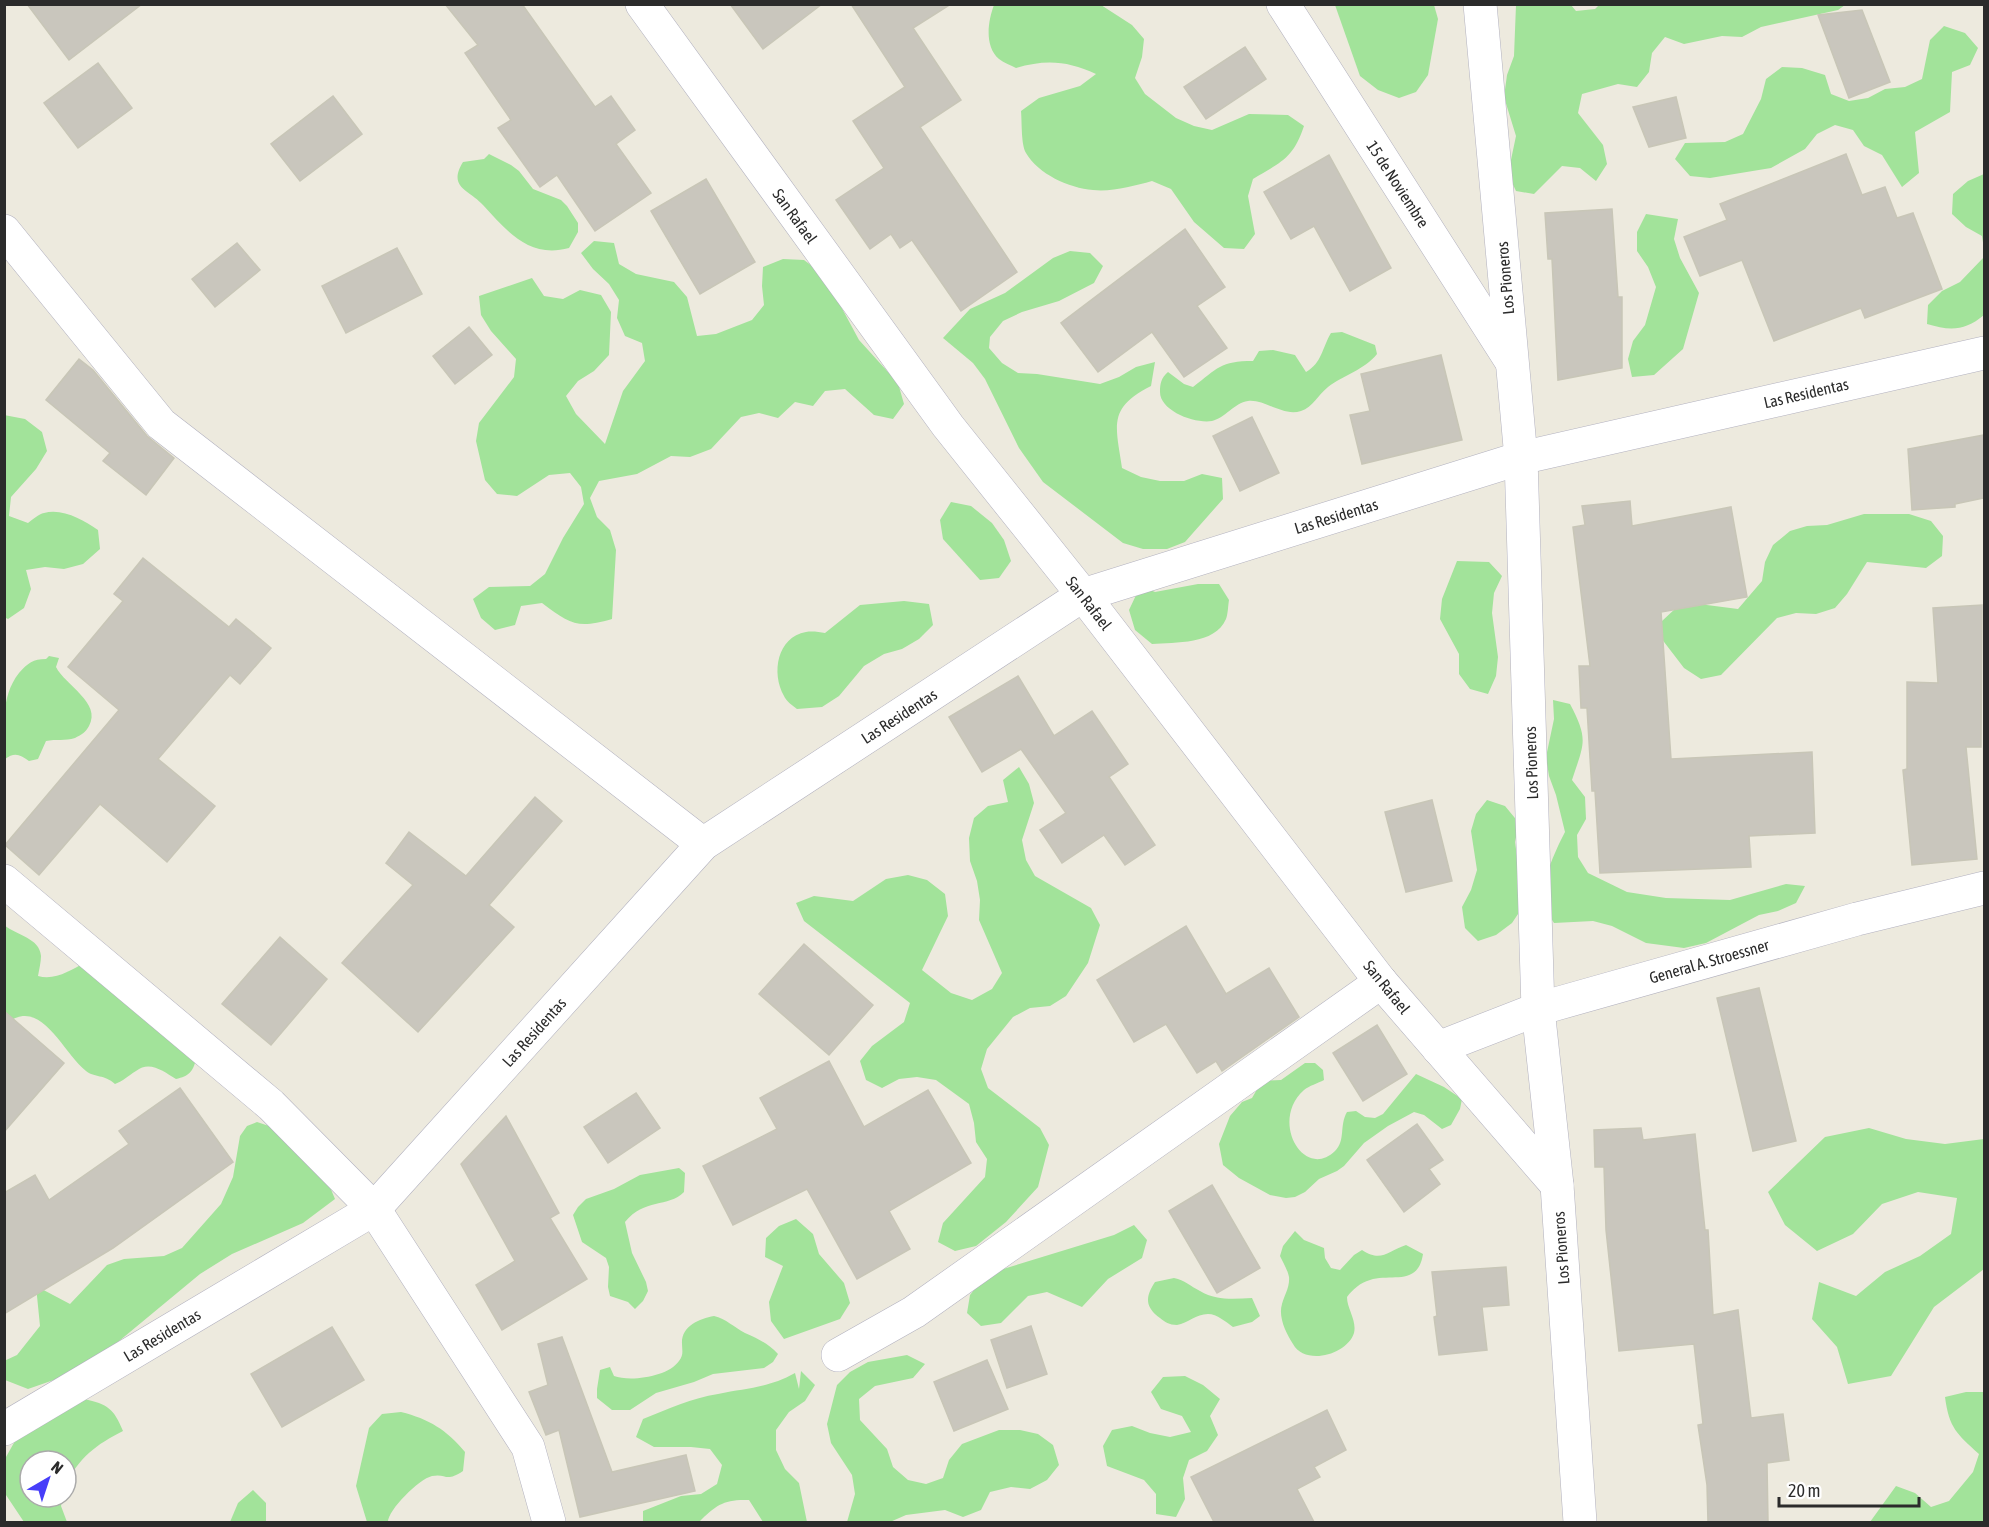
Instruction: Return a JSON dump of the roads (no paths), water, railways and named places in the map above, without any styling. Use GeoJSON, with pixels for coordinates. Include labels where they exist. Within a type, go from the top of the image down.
{"type":"FeatureCollection","features":[{"type":"Feature","properties":{"kind":"street","name":"San Rafael"},"geometry":{"type":"LineString","coordinates":[[642,4],[948,426],[1083,595],[1381,982],[1557,1185]]}},
{"type":"Feature","properties":{"kind":"street","name":"15 de Noviembre"},"geometry":{"type":"LineString","coordinates":[[1283,4],[1513,364]]}},
{"type":"Feature","properties":{"kind":"street","name":"Los Pioneros"},"geometry":{"type":"LineString","coordinates":[[1480,4],[1521,458],[1538,1010],[1557,1185],[1580,1522]]}},
{"type":"Feature","properties":{"kind":"street"},"geometry":{"type":"LineString","coordinates":[[4,231],[161,424],[704,844]]}},
{"type":"Feature","properties":{"kind":"street","name":"Las Residentas"},"geometry":{"type":"LineString","coordinates":[[4,1429],[374,1209],[704,844],[1083,595],[1521,458],[1984,353]]}},
{"type":"Feature","properties":{"kind":"street"},"geometry":{"type":"LineString","coordinates":[[4,882],[271,1105],[374,1209],[528,1447],[549,1522]]}},
{"type":"Feature","properties":{"kind":"street","name":"General A. Stroessner"},"geometry":{"type":"LineString","coordinates":[[1438,1048],[1538,1010],[1857,919],[1984,888]]}},
{"type":"Feature","properties":{"kind":"street"},"geometry":{"type":"LineString","coordinates":[[838,1354],[914,1312],[1381,982]]}}]}
